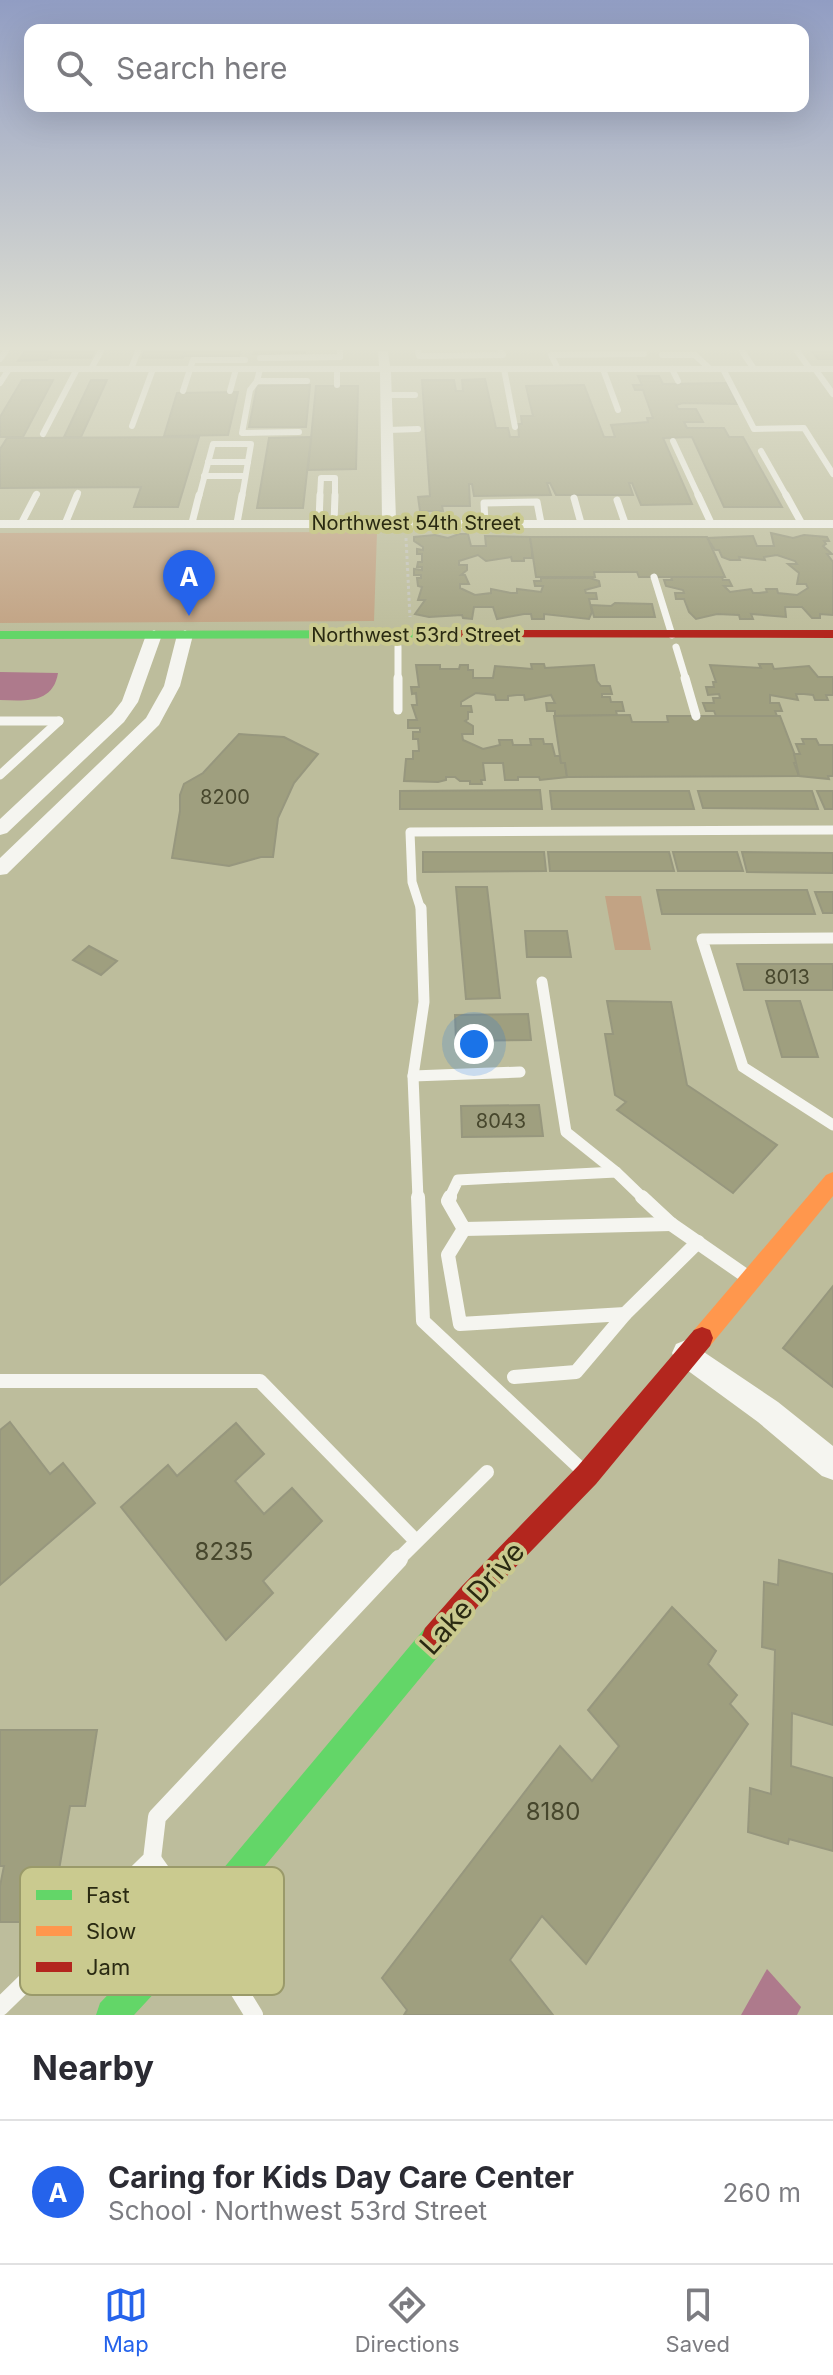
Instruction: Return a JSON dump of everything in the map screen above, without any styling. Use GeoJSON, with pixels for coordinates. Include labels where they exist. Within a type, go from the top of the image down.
{"type":"FeatureCollection","features":[{"type":"Feature","properties":{"kind":"street"},"geometry":{"type":"LineString","coordinates":[[388,445],[389,523]]}},
{"type":"Feature","properties":{"kind":"street","name":"Northwest 54th Street"},"geometry":{"type":"LineString","coordinates":[[0,524],[833,524]]}},
{"type":"Feature","properties":{"kind":"street","name":"Northwest 53rd Street"},"geometry":{"type":"LineString","coordinates":[[183,641],[398,647],[833,634]]}},
{"type":"Feature","properties":{"kind":"street","name":"Northwest 53rd Street"},"geometry":{"type":"LineString","coordinates":[[0,635],[152,641],[674,641],[833,647]]}},
{"type":"Feature","properties":{"kind":"street"},"geometry":{"type":"LineString","coordinates":[[0,829],[88,748],[130,702],[152,641]]}},
{"type":"Feature","properties":{"kind":"street","name":"Northwest 53rd Street"},"geometry":{"type":"LineString","coordinates":[[0,647],[152,641]]}},
{"type":"Feature","properties":{"kind":"street"},"geometry":{"type":"LineString","coordinates":[[4,861],[153,721],[165,702],[183,641]]}},
{"type":"Feature","properties":{"kind":"street"},"geometry":{"type":"LineString","coordinates":[[88,748],[118,755]]}},
{"type":"Feature","properties":{"kind":"street","name":"Lake Drive"},"geometry":{"type":"LineString","coordinates":[[244,1867],[470,1596],[587,1475],[833,1181]]}},
{"type":"Feature","properties":{"kind":"street"},"geometry":{"type":"LineString","coordinates":[[686,1353],[768,1412],[833,1465]]}},
{"type":"Feature","properties":{"kind":"street","name":"Lake Drive"},"geometry":{"type":"LineString","coordinates":[[112,2015],[131,1995]]}},
{"type":"Feature","properties":{"kind":"lane"},"geometry":{"type":"LineString","coordinates":[[192,523],[213,445]]}},
{"type":"Feature","properties":{"kind":"lane"},"geometry":{"type":"LineString","coordinates":[[237,523],[251,445]]}},
{"type":"Feature","properties":{"kind":"lane"},"geometry":{"type":"LineString","coordinates":[[675,445],[711,523]]}},
{"type":"Feature","properties":{"kind":"lane"},"geometry":{"type":"LineString","coordinates":[[815,445],[833,474]]}},
{"type":"Feature","properties":{"kind":"lane"},"geometry":{"type":"LineString","coordinates":[[761,451],[802,524]]}},
{"type":"Feature","properties":{"kind":"lane"},"geometry":{"type":"LineString","coordinates":[[208,462],[248,462]]}},
{"type":"Feature","properties":{"kind":"lane"},"geometry":{"type":"LineString","coordinates":[[204,476],[245,476]]}},
{"type":"Feature","properties":{"kind":"lane"},"geometry":{"type":"LineString","coordinates":[[319,523],[321,478],[335,478],[334,523]]}},
{"type":"Feature","properties":{"kind":"lane"},"geometry":{"type":"LineString","coordinates":[[65,524],[78,493]]}},
{"type":"Feature","properties":{"kind":"lane"},"geometry":{"type":"LineString","coordinates":[[21,524],[37,494]]}},
{"type":"Feature","properties":{"kind":"lane"},"geometry":{"type":"LineString","coordinates":[[574,498],[581,523]]}},
{"type":"Feature","properties":{"kind":"lane"},"geometry":{"type":"LineString","coordinates":[[617,500],[625,523]]}},
{"type":"Feature","properties":{"kind":"lane"},"geometry":{"type":"LineString","coordinates":[[485,523],[484,503],[524,502],[537,502],[541,523]]}},
{"type":"Feature","properties":{"kind":"lane"},"geometry":{"type":"LineString","coordinates":[[654,577],[696,716]]}},
{"type":"Feature","properties":{"kind":"lane"},"geometry":{"type":"LineString","coordinates":[[398,647],[398,710]]}},
{"type":"Feature","properties":{"kind":"lane"},"geometry":{"type":"LineString","coordinates":[[0,721],[59,721],[0,775]]}},
{"type":"Feature","properties":{"kind":"lane"},"geometry":{"type":"LineString","coordinates":[[587,1475],[423,1321],[413,1076],[424,1002],[421,906],[412,882],[410,832],[833,830]]}},
{"type":"Feature","properties":{"kind":"lane"},"geometry":{"type":"LineString","coordinates":[[833,938],[702,939],[743,1067],[833,1125]]}},
{"type":"Feature","properties":{"kind":"lane"},"geometry":{"type":"LineString","coordinates":[[542,982],[566,1132],[616,1172],[671,1224],[750,1278]]}},
{"type":"Feature","properties":{"kind":"lane"},"geometry":{"type":"LineString","coordinates":[[413,1076],[520,1072]]}},
{"type":"Feature","properties":{"kind":"lane"},"geometry":{"type":"LineString","coordinates":[[464,1229],[448,1201],[458,1180],[616,1172]]}},
{"type":"Feature","properties":{"kind":"lane"},"geometry":{"type":"LineString","coordinates":[[464,1229],[671,1224]]}},
{"type":"Feature","properties":{"kind":"lane"},"geometry":{"type":"LineString","coordinates":[[464,1229],[448,1255],[460,1324],[625,1314]]}},
{"type":"Feature","properties":{"kind":"lane"},"geometry":{"type":"LineString","coordinates":[[514,1377],[576,1372],[625,1314],[698,1242]]}},
{"type":"Feature","properties":{"kind":"lane"},"geometry":{"type":"LineString","coordinates":[[0,1381],[260,1381],[416,1541]]}},
{"type":"Feature","properties":{"kind":"lane"},"geometry":{"type":"LineString","coordinates":[[144,1867],[152,1859],[157,1817],[416,1541],[487,1472]]}},
{"type":"Feature","properties":{"kind":"lane"},"geometry":{"type":"LineString","coordinates":[[152,1859],[158,1867]]}},
{"type":"Feature","properties":{"kind":"lane"},"geometry":{"type":"LineString","coordinates":[[0,2007],[20,1988]]}},
{"type":"Feature","properties":{"kind":"lane"},"geometry":{"type":"LineString","coordinates":[[241,1995],[254,2015]]}},
{"type":"Feature","properties":{"kind":"path"},"geometry":{"type":"LineString","coordinates":[[406,533],[410,623]]}},
{"type":"Feature","properties":{"kind":"shaded area"},"geometry":{"type":"Polygon","coordinates":[[[377,532],[374,621],[0,623],[0,533],[377,532]]]}},
{"type":"Feature","properties":{"kind":"shaded area"},"geometry":{"type":"Polygon","coordinates":[[[0,672],[58,673],[55,683],[44,695],[19,701],[0,700],[0,672]]]}},
{"type":"Feature","properties":{"kind":"shaded area"},"geometry":{"type":"Polygon","coordinates":[[[605,896],[641,896],[651,950],[615,950],[605,896]]]}},
{"type":"Feature","properties":{"kind":"shaded area"},"geometry":{"type":"Polygon","coordinates":[[[767,1969],[801,2007],[797,2015],[741,2015],[767,1969]]]}},
{"type":"Feature","properties":{"kind":"building"},"geometry":{"type":"Polygon","coordinates":[[[3,445],[197,445],[178,507],[134,507],[141,487],[0,488],[3,445]]]}},
{"type":"Feature","properties":{"kind":"building"},"geometry":{"type":"Polygon","coordinates":[[[268,445],[310,445],[303,508],[257,508],[268,445]]]}},
{"type":"Feature","properties":{"kind":"building"},"geometry":{"type":"Polygon","coordinates":[[[310,445],[357,445],[356,469],[308,470],[310,445]]]}},
{"type":"Feature","properties":{"kind":"building"},"geometry":{"type":"Polygon","coordinates":[[[426,445],[666,445],[692,504],[641,505],[632,483],[629,483],[633,495],[556,495],[547,483],[551,495],[474,496],[472,484],[469,484],[470,506],[442,506],[443,511],[420,511],[418,497],[430,496],[426,445]]]}},
{"type":"Feature","properties":{"kind":"building"},"geometry":{"type":"Polygon","coordinates":[[[696,445],[747,445],[782,507],[724,507],[696,445]]]}},
{"type":"Feature","properties":{"kind":"building"},"geometry":{"type":"Polygon","coordinates":[[[771,533],[793,538],[804,535],[827,537],[829,541],[824,541],[826,544],[823,546],[832,554],[827,554],[833,562],[833,615],[820,614],[820,618],[812,618],[802,607],[785,607],[786,617],[751,614],[753,619],[740,619],[739,615],[717,614],[696,619],[689,612],[684,599],[676,599],[675,593],[684,593],[683,590],[666,586],[664,580],[672,580],[671,577],[722,577],[729,580],[732,586],[724,586],[730,592],[751,589],[753,593],[759,593],[777,589],[778,593],[797,595],[808,588],[806,584],[797,584],[799,573],[788,564],[797,564],[795,561],[777,555],[764,557],[765,560],[739,557],[740,560],[730,560],[722,557],[707,538],[753,536],[757,546],[774,546],[771,533]]]}},
{"type":"Feature","properties":{"kind":"building"},"geometry":{"type":"Polygon","coordinates":[[[468,534],[471,546],[486,546],[485,536],[530,537],[532,550],[532,558],[524,558],[524,561],[512,561],[511,557],[486,561],[478,555],[459,561],[459,565],[467,565],[467,570],[461,575],[465,575],[469,584],[460,584],[460,588],[475,595],[491,593],[491,589],[511,593],[517,593],[517,589],[541,592],[543,586],[535,586],[534,581],[541,581],[541,578],[590,578],[599,581],[600,586],[585,590],[586,593],[596,593],[597,599],[589,599],[592,612],[589,619],[544,614],[544,619],[532,619],[531,614],[524,614],[497,619],[493,607],[474,607],[472,619],[463,618],[462,615],[429,617],[415,614],[425,600],[418,600],[422,587],[418,586],[417,578],[421,575],[414,575],[414,569],[422,570],[422,567],[417,567],[418,562],[422,562],[422,554],[417,554],[417,549],[423,550],[423,547],[414,541],[414,537],[435,535],[448,538],[468,534]]]}},
{"type":"Feature","properties":{"kind":"building"},"geometry":{"type":"Polygon","coordinates":[[[530,537],[707,537],[725,577],[639,577],[637,572],[594,572],[595,577],[536,577],[530,537]]]}},
{"type":"Feature","properties":{"kind":"building"},"geometry":{"type":"Polygon","coordinates":[[[615,603],[652,604],[655,617],[594,617],[591,605],[611,606],[615,603]]]}},
{"type":"Feature","properties":{"kind":"building"},"geometry":{"type":"Polygon","coordinates":[[[531,664],[544,664],[545,668],[594,665],[597,681],[601,686],[610,686],[612,694],[602,694],[602,697],[610,697],[611,702],[622,702],[624,711],[616,711],[617,715],[555,716],[555,711],[547,711],[546,703],[555,703],[551,695],[525,700],[524,695],[517,695],[508,696],[508,700],[496,700],[495,695],[476,693],[461,702],[461,706],[471,706],[472,712],[468,712],[465,721],[473,726],[473,734],[462,734],[463,740],[483,749],[500,745],[499,740],[512,740],[513,745],[531,745],[530,739],[543,739],[544,744],[552,744],[555,756],[560,756],[561,763],[565,763],[567,777],[505,780],[503,763],[483,763],[485,780],[481,780],[482,784],[470,784],[470,781],[460,781],[455,777],[446,777],[446,780],[438,782],[404,781],[406,759],[413,759],[413,751],[419,751],[418,739],[413,739],[413,732],[420,732],[420,728],[408,728],[408,720],[417,720],[412,705],[417,705],[416,693],[412,694],[411,687],[419,687],[416,665],[459,669],[460,665],[468,665],[468,670],[473,670],[473,678],[493,678],[495,666],[532,669],[531,664]]]}},
{"type":"Feature","properties":{"kind":"building"},"geometry":{"type":"Polygon","coordinates":[[[759,664],[772,664],[774,669],[809,666],[818,677],[833,677],[833,695],[826,695],[828,700],[815,700],[813,695],[796,694],[798,700],[770,695],[770,703],[779,703],[782,711],[775,711],[777,716],[716,716],[714,711],[706,711],[703,703],[714,703],[713,698],[720,698],[719,694],[708,695],[706,687],[714,687],[713,682],[716,682],[710,665],[761,668],[759,664]]]}},
{"type":"Feature","properties":{"kind":"building"},"geometry":{"type":"Polygon","coordinates":[[[630,715],[632,722],[668,722],[667,716],[780,716],[798,763],[794,763],[799,776],[567,777],[565,763],[561,763],[554,716],[630,715]]]}},
{"type":"Feature","properties":{"kind":"building"},"geometry":{"type":"Polygon","coordinates":[[[239,734],[284,737],[318,754],[294,783],[278,818],[273,857],[261,857],[229,866],[172,858],[184,784],[203,773],[239,734]]]}},
{"type":"Feature","properties":{"kind":"building"},"geometry":{"type":"Polygon","coordinates":[[[802,739],[816,739],[819,745],[833,745],[833,776],[828,776],[829,779],[799,776],[794,754],[800,754],[796,744],[804,744],[802,739]]]}},
{"type":"Feature","properties":{"kind":"building"},"geometry":{"type":"Polygon","coordinates":[[[540,790],[542,809],[400,809],[400,791],[540,790]]]}},
{"type":"Feature","properties":{"kind":"building"},"geometry":{"type":"Polygon","coordinates":[[[550,791],[689,791],[694,809],[552,809],[550,791]]]}},
{"type":"Feature","properties":{"kind":"building"},"geometry":{"type":"Polygon","coordinates":[[[698,791],[812,791],[818,809],[703,808],[698,791]]]}},
{"type":"Feature","properties":{"kind":"building"},"geometry":{"type":"Polygon","coordinates":[[[817,791],[833,791],[833,809],[825,809],[817,791]]]}},
{"type":"Feature","properties":{"kind":"building"},"geometry":{"type":"Polygon","coordinates":[[[423,852],[544,852],[546,871],[423,872],[423,852]]]}},
{"type":"Feature","properties":{"kind":"building"},"geometry":{"type":"Polygon","coordinates":[[[548,852],[669,852],[674,871],[550,871],[548,852]]]}},
{"type":"Feature","properties":{"kind":"building"},"geometry":{"type":"Polygon","coordinates":[[[673,852],[737,852],[743,871],[678,871],[673,852]]]}},
{"type":"Feature","properties":{"kind":"building"},"geometry":{"type":"Polygon","coordinates":[[[742,852],[833,853],[833,873],[747,872],[742,852]]]}},
{"type":"Feature","properties":{"kind":"building"},"geometry":{"type":"Polygon","coordinates":[[[456,887],[487,887],[500,998],[466,999],[456,887]]]}},
{"type":"Feature","properties":{"kind":"building"},"geometry":{"type":"Polygon","coordinates":[[[657,890],[807,890],[815,914],[662,914],[657,890]]]}},
{"type":"Feature","properties":{"kind":"building"},"geometry":{"type":"Polygon","coordinates":[[[815,892],[833,892],[833,913],[823,913],[815,892]]]}},
{"type":"Feature","properties":{"kind":"building"},"geometry":{"type":"Polygon","coordinates":[[[525,931],[567,931],[571,957],[527,957],[525,931]]]}},
{"type":"Feature","properties":{"kind":"building"},"geometry":{"type":"Polygon","coordinates":[[[89,946],[117,961],[101,975],[73,960],[89,946]]]}},
{"type":"Feature","properties":{"kind":"building"},"geometry":{"type":"Polygon","coordinates":[[[737,964],[833,964],[833,990],[744,990],[737,964]]]}},
{"type":"Feature","properties":{"kind":"building"},"geometry":{"type":"Polygon","coordinates":[[[607,1001],[671,1002],[687,1085],[777,1145],[733,1193],[617,1110],[626,1102],[615,1095],[605,1034],[613,1034],[607,1001]]]}},
{"type":"Feature","properties":{"kind":"building"},"geometry":{"type":"Polygon","coordinates":[[[766,1001],[800,1001],[818,1057],[782,1057],[766,1001]]]}},
{"type":"Feature","properties":{"kind":"building"},"geometry":{"type":"Polygon","coordinates":[[[528,1014],[531,1040],[456,1041],[455,1015],[528,1014]]]}},
{"type":"Feature","properties":{"kind":"building"},"geometry":{"type":"Polygon","coordinates":[[[539,1105],[543,1136],[462,1137],[461,1106],[539,1105]]]}},
{"type":"Feature","properties":{"kind":"building"},"geometry":{"type":"Polygon","coordinates":[[[833,1286],[833,1387],[783,1348],[833,1286]]]}},
{"type":"Feature","properties":{"kind":"building"},"geometry":{"type":"Polygon","coordinates":[[[10,1422],[50,1474],[63,1463],[95,1503],[0,1585],[0,1430],[10,1422]]]}},
{"type":"Feature","properties":{"kind":"building"},"geometry":{"type":"Polygon","coordinates":[[[236,1423],[264,1454],[235,1481],[264,1514],[292,1488],[322,1521],[263,1581],[273,1593],[226,1640],[121,1507],[168,1465],[177,1476],[236,1423]]]}},
{"type":"Feature","properties":{"kind":"building"},"geometry":{"type":"Polygon","coordinates":[[[779,1560],[833,1574],[833,1725],[792,1713],[791,1766],[833,1778],[833,1851],[789,1839],[788,1844],[748,1832],[750,1788],[771,1794],[775,1650],[762,1647],[764,1582],[778,1585],[779,1560]]]}},
{"type":"Feature","properties":{"kind":"building"},"geometry":{"type":"Polygon","coordinates":[[[672,1607],[716,1651],[708,1664],[737,1695],[730,1704],[748,1724],[586,1964],[542,1916],[510,1960],[553,2015],[404,2015],[407,2010],[382,1978],[560,1746],[592,1781],[619,1746],[588,1710],[672,1607]]]}},
{"type":"Feature","properties":{"kind":"building"},"geometry":{"type":"Polygon","coordinates":[[[0,1730],[97,1730],[85,1806],[70,1806],[59,1867],[20,1867],[20,1922],[0,1922],[0,1886],[4,1866],[0,1866],[0,1730]]]}},
{"type":"Feature","properties":{"kind":"traffic: fast"},"geometry":{"type":"LineString","coordinates":[[0,635],[440,634]]}},
{"type":"Feature","properties":{"kind":"traffic: fast"},"geometry":{"type":"LineString","coordinates":[[244,1867],[435,1638]]}},
{"type":"Feature","properties":{"kind":"traffic: fast"},"geometry":{"type":"LineString","coordinates":[[112,2015],[131,1995]]}},
{"type":"Feature","properties":{"kind":"traffic: slow"},"geometry":{"type":"LineString","coordinates":[[702,1338],[833,1181]]}},
{"type":"Feature","properties":{"kind":"traffic: jam"},"geometry":{"type":"LineString","coordinates":[[440,634],[833,634]]}},
{"type":"Feature","properties":{"kind":"traffic: jam"},"geometry":{"type":"LineString","coordinates":[[435,1638],[470,1596],[587,1475],[702,1338]]}},
{"type":"Feature","properties":{"kind":"place","name":"Caring for Kids Day Care Center"},"geometry":{"type":"Point","coordinates":[189,616]}}]}
